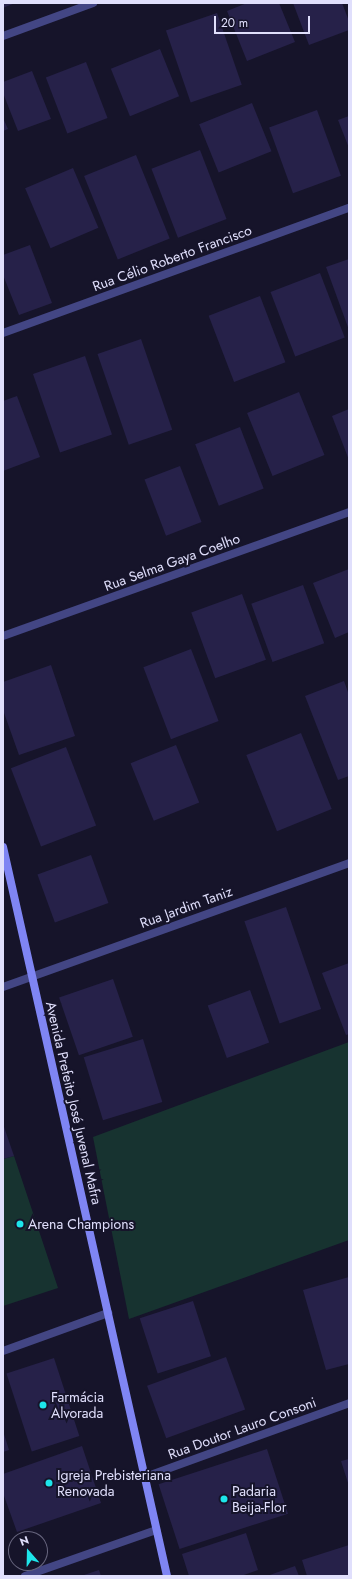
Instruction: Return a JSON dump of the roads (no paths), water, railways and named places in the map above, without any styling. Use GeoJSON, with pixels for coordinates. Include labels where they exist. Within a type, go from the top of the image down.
{"type":"FeatureCollection","features":[{"type":"Feature","properties":{"kind":"main road","name":"Avenida Prefeito José Juvenal Mafra"},"geometry":{"type":"LineString","coordinates":[[3,847],[167,1576]]}},
{"type":"Feature","properties":{"kind":"street"},"geometry":{"type":"LineString","coordinates":[[3,36],[93,3]]}},
{"type":"Feature","properties":{"kind":"street","name":"Rua Célio Roberto Francisco"},"geometry":{"type":"LineString","coordinates":[[3,333],[349,208]]}},
{"type":"Feature","properties":{"kind":"street","name":"Rua Selma Gaya Coelho"},"geometry":{"type":"LineString","coordinates":[[3,636],[349,512]]}},
{"type":"Feature","properties":{"kind":"street","name":"Rua Jardim Taniz"},"geometry":{"type":"LineString","coordinates":[[3,987],[349,863]]}},
{"type":"Feature","properties":{"kind":"street"},"geometry":{"type":"LineString","coordinates":[[3,1350],[108,1313]]}},
{"type":"Feature","properties":{"kind":"street","name":"Rua Doutor Lauro Consoni"},"geometry":{"type":"LineString","coordinates":[[145,1477],[349,1403]]}},
{"type":"Feature","properties":{"kind":"street"},"geometry":{"type":"LineString","coordinates":[[24,1576],[156,1530]]}},
{"type":"Feature","properties":{"kind":"place","name":"Arena Champions"},"geometry":{"type":"Point","coordinates":[20,1224]}},
{"type":"Feature","properties":{"kind":"place","name":"Farmácia Alvorada"},"geometry":{"type":"Point","coordinates":[43,1405]}},
{"type":"Feature","properties":{"kind":"place","name":"Igreja Prebisteriana Renovada"},"geometry":{"type":"Point","coordinates":[49,1483]}},
{"type":"Feature","properties":{"kind":"place","name":"Padaria Beija-Flor"},"geometry":{"type":"Point","coordinates":[224,1499]}}]}
